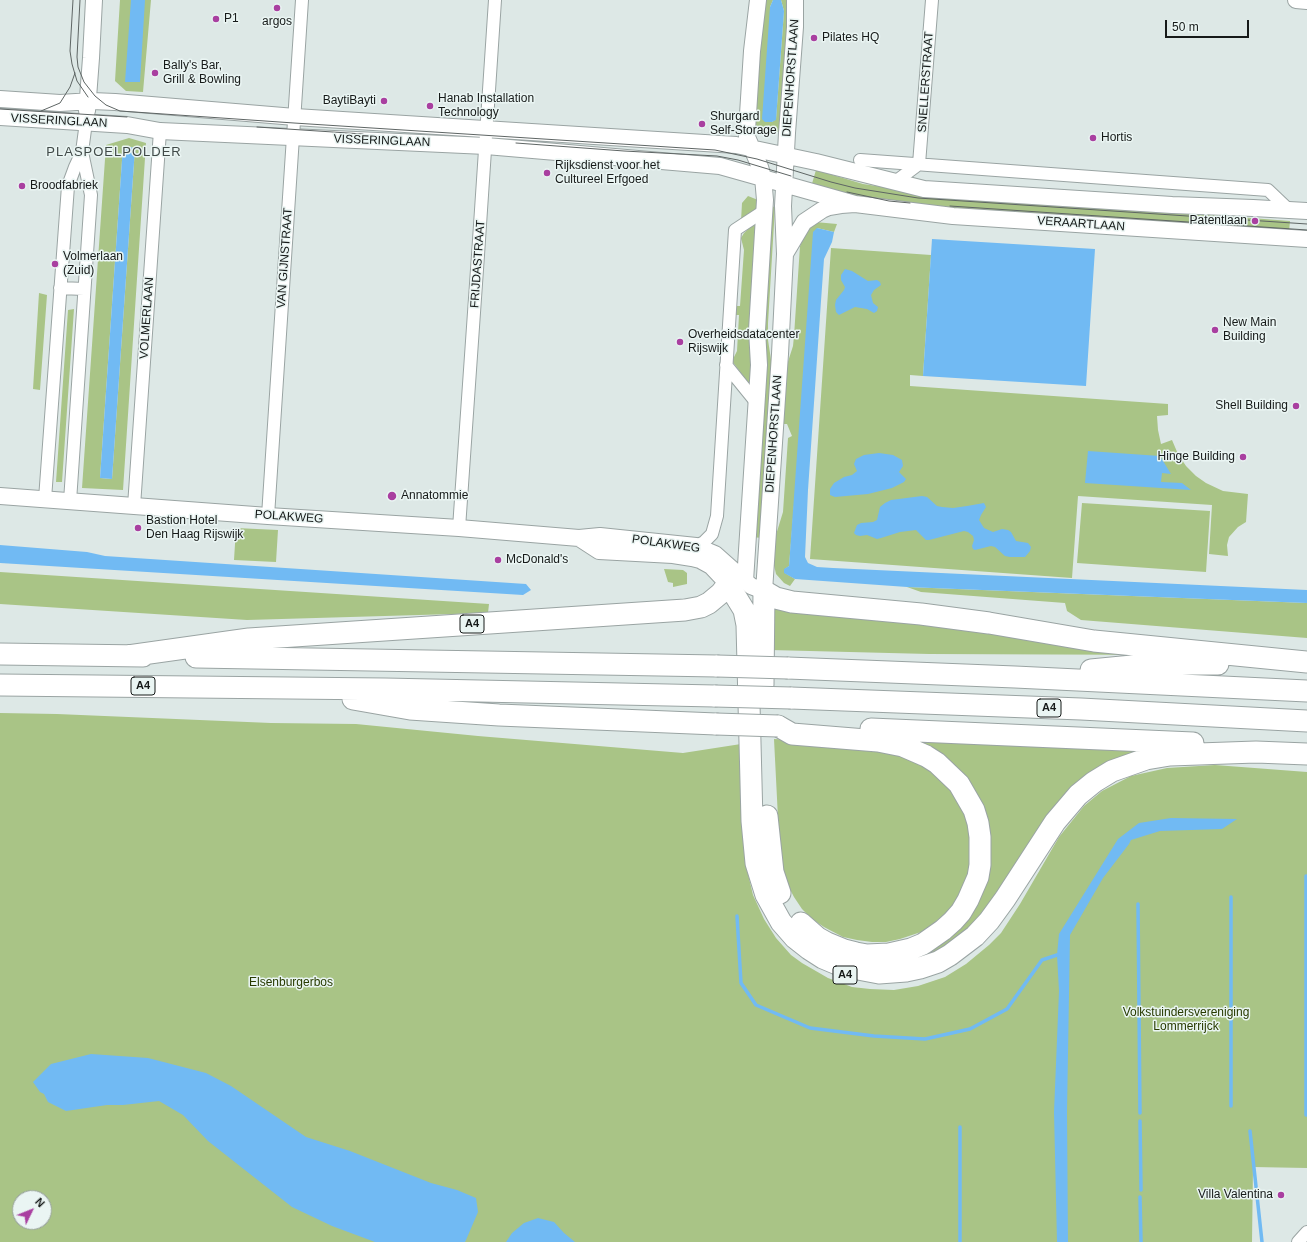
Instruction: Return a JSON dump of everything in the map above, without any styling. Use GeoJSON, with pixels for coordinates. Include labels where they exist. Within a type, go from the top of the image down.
{"type":"FeatureCollection","features":[{"type":"Feature","properties":{"kind":"highway","name":"A4"},"geometry":{"type":"LineString","coordinates":[[128,656],[249,639],[685,610],[701,607],[709,603],[736,579],[748,628],[751,785],[756,863],[766,895],[781,922],[800,942],[823,958],[842,966],[879,973],[906,971],[938,962],[963,946],[975,936],[989,921],[1005,899],[1055,822],[1078,795],[1094,782],[1112,771],[1146,759],[1170,755],[1256,752],[1307,754]]}},
{"type":"Feature","properties":{"kind":"highway","name":"A4"},"geometry":{"type":"LineString","coordinates":[[764,591],[776,598],[792,602],[897,611],[989,623],[1094,640],[1299,662]]}},
{"type":"Feature","properties":{"kind":"highway","name":"A4"},"geometry":{"type":"LineString","coordinates":[[764,591],[764,757],[768,833],[773,872],[785,902],[798,920],[818,938],[836,947],[856,953],[877,955],[901,952],[923,944],[943,930],[961,912],[968,900],[978,877],[980,865],[980,837],[978,823],[967,796],[959,784],[937,762],[903,746],[878,741],[787,729]]}},
{"type":"Feature","properties":{"kind":"highway","name":"A4"},"geometry":{"type":"LineString","coordinates":[[0,654],[788,668],[1015,677],[1307,692]]}},
{"type":"Feature","properties":{"kind":"highway","name":"A4"},"geometry":{"type":"LineString","coordinates":[[1015,677],[1153,664],[1184,665],[1299,662]]}},
{"type":"Feature","properties":{"kind":"highway","name":"A4"},"geometry":{"type":"LineString","coordinates":[[0,685],[285,688],[791,698],[1081,709],[1307,720]]}},
{"type":"Feature","properties":{"kind":"highway","name":"A4"},"geometry":{"type":"LineString","coordinates":[[285,688],[410,709],[499,715],[716,724],[787,729],[1196,743],[1256,752]]}},
{"type":"Feature","properties":{"kind":"street"},"geometry":{"type":"LineString","coordinates":[[45,499],[68,186],[82,152],[88,101],[94,0]]}},
{"type":"Feature","properties":{"kind":"street","name":"VAN GIJNSTRAAT"},"geometry":{"type":"LineString","coordinates":[[268,516],[302,0]]}},
{"type":"Feature","properties":{"kind":"street","name":"FRIJDASTRAAT"},"geometry":{"type":"LineString","coordinates":[[458,528],[486,146],[495,0]]}},
{"type":"Feature","properties":{"kind":"street","name":"DIEPENHORSTLAAN"},"geometry":{"type":"LineString","coordinates":[[736,579],[746,554],[759,365],[757,330],[764,192],[763,177],[747,137],[752,51],[758,0]]}},
{"type":"Feature","properties":{"kind":"street","name":"DIEPENHORSTLAAN"},"geometry":{"type":"LineString","coordinates":[[764,591],[780,354],[785,254],[783,212],[795,27],[795,0]]}},
{"type":"Feature","properties":{"kind":"street","name":"SNELLERSTRAAT"},"geometry":{"type":"LineString","coordinates":[[919,164],[932,0]]}},
{"type":"Feature","properties":{"kind":"street"},"geometry":{"type":"LineString","coordinates":[[1296,0],[1307,1]]}},
{"type":"Feature","properties":{"kind":"street","name":"VISSERINGLAAN"},"geometry":{"type":"LineString","coordinates":[[0,99],[60,103],[88,101],[123,102],[295,117],[736,145],[753,149]]}},
{"type":"Feature","properties":{"kind":"street","name":"VISSERINGLAAN"},"geometry":{"type":"LineString","coordinates":[[0,117],[127,125],[160,131],[486,146],[720,166],[763,177]]}},
{"type":"Feature","properties":{"kind":"street","name":"VOLMERLAAN"},"geometry":{"type":"LineString","coordinates":[[134,506],[160,131]]}},
{"type":"Feature","properties":{"kind":"street","name":"VERAARTLAAN"},"geometry":{"type":"LineString","coordinates":[[753,149],[816,162],[924,189],[1307,212]]}},
{"type":"Feature","properties":{"kind":"street"},"geometry":{"type":"LineString","coordinates":[[70,501],[91,195],[82,152]]}},
{"type":"Feature","properties":{"kind":"street"},"geometry":{"type":"LineString","coordinates":[[763,177],[786,156]]}},
{"type":"Feature","properties":{"kind":"street"},"geometry":{"type":"LineString","coordinates":[[860,160],[1268,190],[1289,210]]}},
{"type":"Feature","properties":{"kind":"street"},"geometry":{"type":"LineString","coordinates":[[895,182],[919,164]]}},
{"type":"Feature","properties":{"kind":"street","name":"VERAARTLAAN"},"geometry":{"type":"LineString","coordinates":[[763,177],[855,204],[953,216],[1307,239]]}},
{"type":"Feature","properties":{"kind":"street","name":"VERAARTLAAN"},"geometry":{"type":"LineString","coordinates":[[785,254],[804,222],[829,207],[855,204]]}},
{"type":"Feature","properties":{"kind":"street"},"geometry":{"type":"LineString","coordinates":[[696,546],[704,542],[712,534],[717,516],[735,230],[764,211]]}},
{"type":"Feature","properties":{"kind":"street"},"geometry":{"type":"LineString","coordinates":[[60,288],[84,289]]}},
{"type":"Feature","properties":{"kind":"street","name":"DIEPENHORSTLAAN"},"geometry":{"type":"LineString","coordinates":[[726,364],[756,402]]}},
{"type":"Feature","properties":{"kind":"street","name":"POLAKWEG"},"geometry":{"type":"LineString","coordinates":[[0,496],[268,516],[458,528],[579,538],[600,536],[696,546],[715,554],[736,579]]}},
{"type":"Feature","properties":{"kind":"street","name":"POLAKWEG"},"geometry":{"type":"LineString","coordinates":[[579,538],[599,550],[673,556],[700,560],[736,579],[764,591]]}},
{"type":"Feature","properties":{"kind":"street"},"geometry":{"type":"LineString","coordinates":[[1298,1242],[1307,1232]]}},
{"type":"Feature","properties":{"kind":"green space"},"geometry":{"type":"Polygon","coordinates":[[[120,0],[151,0],[143,92],[126,91],[115,81],[120,0]]]}},
{"type":"Feature","properties":{"kind":"green space"},"geometry":{"type":"Polygon","coordinates":[[[763,0],[773,0],[770,7],[772,122],[776,119],[784,11],[781,0],[791,0],[780,132],[752,129],[763,0]]]}},
{"type":"Feature","properties":{"kind":"green space"},"geometry":{"type":"Polygon","coordinates":[[[129,138],[146,143],[123,490],[82,488],[106,145],[129,138]],[[123,146],[100,478],[112,479],[135,148],[123,146]]]}},
{"type":"Feature","properties":{"kind":"green space"},"geometry":{"type":"Polygon","coordinates":[[[816,170],[863,184],[903,190],[1212,211],[1212,215],[1290,221],[1289,232],[912,206],[878,202],[811,187],[816,170]]]}},
{"type":"Feature","properties":{"kind":"green space"},"geometry":{"type":"Polygon","coordinates":[[[748,196],[758,200],[757,208],[741,221],[742,203],[748,196]]]}},
{"type":"Feature","properties":{"kind":"green space"},"geometry":{"type":"Polygon","coordinates":[[[770,206],[775,207],[768,323],[768,340],[772,366],[761,538],[753,537],[770,206]]]}},
{"type":"Feature","properties":{"kind":"green space"},"geometry":{"type":"Polygon","coordinates":[[[757,221],[751,387],[732,361],[737,351],[739,315],[735,315],[736,306],[740,306],[744,250],[741,238],[744,233],[757,221]]]}},
{"type":"Feature","properties":{"kind":"green space"},"geometry":{"type":"Polygon","coordinates":[[[815,222],[837,224],[834,232],[817,228],[789,566],[785,569],[785,573],[795,579],[790,586],[784,583],[776,574],[773,561],[775,538],[783,512],[788,438],[792,436],[787,424],[781,424],[785,371],[793,346],[800,246],[806,231],[815,222]]]}},
{"type":"Feature","properties":{"kind":"green space"},"geometry":{"type":"Polygon","coordinates":[[[831,248],[931,255],[923,376],[910,375],[910,386],[1168,404],[1168,415],[1157,416],[1161,444],[1172,440],[1178,454],[1186,466],[1206,483],[1223,491],[1248,494],[1246,522],[1238,527],[1229,537],[1227,545],[1228,556],[1209,554],[1212,505],[1078,496],[1072,578],[810,559],[831,248]]]}},
{"type":"Feature","properties":{"kind":"green space"},"geometry":{"type":"Polygon","coordinates":[[[39,293],[47,295],[40,390],[33,389],[39,293]]]}},
{"type":"Feature","properties":{"kind":"green space"},"geometry":{"type":"Polygon","coordinates":[[[74,309],[62,482],[56,482],[68,310],[74,309]]]}},
{"type":"Feature","properties":{"kind":"green space"},"geometry":{"type":"Polygon","coordinates":[[[1082,503],[1210,511],[1206,572],[1077,563],[1082,503]]]}},
{"type":"Feature","properties":{"kind":"green space"},"geometry":{"type":"Polygon","coordinates":[[[236,528],[278,530],[276,562],[234,560],[236,528]]]}},
{"type":"Feature","properties":{"kind":"green space"},"geometry":{"type":"Polygon","coordinates":[[[664,569],[683,570],[687,573],[687,584],[673,587],[673,583],[668,582],[664,569]]]}},
{"type":"Feature","properties":{"kind":"green space"},"geometry":{"type":"Polygon","coordinates":[[[0,572],[489,604],[488,613],[247,620],[0,604],[0,572]]]}},
{"type":"Feature","properties":{"kind":"green space"},"geometry":{"type":"Polygon","coordinates":[[[907,587],[1307,603],[1307,638],[1081,620],[1067,611],[1065,603],[921,592],[907,587]]]}},
{"type":"Feature","properties":{"kind":"green space"},"geometry":{"type":"Polygon","coordinates":[[[768,608],[1185,655],[929,654],[770,650],[768,608]]]}},
{"type":"Feature","properties":{"kind":"green space","name":"Elsenburgerbos"},"geometry":{"type":"Polygon","coordinates":[[[0,713],[271,723],[356,724],[683,753],[741,744],[745,861],[753,895],[764,919],[776,938],[791,955],[802,963],[828,978],[852,987],[870,989],[894,990],[918,986],[945,977],[966,964],[1001,933],[1020,904],[1059,837],[1084,806],[1102,791],[1131,776],[1167,768],[1215,765],[1307,772],[1307,1168],[1253,1167],[1252,1242],[0,1242],[0,713]]]}},
{"type":"Feature","properties":{"kind":"green space"},"geometry":{"type":"Polygon","coordinates":[[[774,739],[875,744],[942,773],[971,822],[970,872],[958,898],[949,910],[921,932],[886,942],[872,942],[843,937],[812,919],[802,909],[784,878],[779,838],[774,739]]]}},
{"type":"Feature","properties":{"kind":"green space"},"geometry":{"type":"Polygon","coordinates":[[[908,741],[1137,748],[1139,753],[1123,758],[980,925],[919,965],[829,954],[948,937],[987,831],[908,741]]]}},
{"type":"Feature","properties":{"kind":"water"},"geometry":{"type":"Polygon","coordinates":[[[131,0],[145,0],[140,82],[125,82],[131,0]]]}},
{"type":"Feature","properties":{"kind":"water"},"geometry":{"type":"Polygon","coordinates":[[[773,0],[781,0],[784,11],[776,120],[772,122],[765,122],[762,119],[770,7],[773,0]]]}},
{"type":"Feature","properties":{"kind":"water"},"geometry":{"type":"Polygon","coordinates":[[[123,146],[135,148],[112,479],[100,478],[123,146]]]}},
{"type":"Feature","properties":{"kind":"water"},"geometry":{"type":"Polygon","coordinates":[[[817,228],[834,232],[832,242],[824,259],[808,490],[805,557],[808,563],[817,567],[833,568],[1307,590],[1307,603],[907,587],[795,579],[784,573],[784,569],[789,566],[813,232],[817,228]]]}},
{"type":"Feature","properties":{"kind":"water"},"geometry":{"type":"Polygon","coordinates":[[[932,239],[1095,249],[1086,386],[923,376],[932,239]]]}},
{"type":"Feature","properties":{"kind":"water"},"geometry":{"type":"Polygon","coordinates":[[[845,269],[852,271],[868,281],[877,280],[880,282],[881,285],[874,290],[871,295],[873,303],[878,307],[877,311],[874,313],[867,309],[855,307],[839,315],[836,312],[836,300],[845,287],[841,280],[841,275],[845,269]]]}},
{"type":"Feature","properties":{"kind":"water"},"geometry":{"type":"Polygon","coordinates":[[[1088,451],[1160,456],[1171,474],[1162,473],[1161,482],[1182,483],[1191,490],[1085,483],[1088,451]]]}},
{"type":"Feature","properties":{"kind":"water"},"geometry":{"type":"Polygon","coordinates":[[[879,453],[893,455],[902,460],[903,466],[899,472],[906,479],[904,482],[892,488],[868,494],[835,497],[830,495],[830,489],[834,483],[844,477],[852,475],[857,471],[854,464],[856,459],[864,455],[879,453]]]}},
{"type":"Feature","properties":{"kind":"water"},"geometry":{"type":"Polygon","coordinates":[[[922,496],[927,497],[937,506],[942,507],[953,508],[984,503],[986,507],[979,520],[984,528],[993,532],[1002,529],[1008,530],[1011,532],[1016,541],[1028,543],[1031,547],[1030,551],[1025,557],[1010,557],[1005,556],[995,547],[991,546],[975,550],[972,546],[974,540],[973,536],[964,531],[929,540],[926,540],[916,530],[900,532],[877,539],[867,535],[856,535],[854,533],[857,525],[877,520],[880,507],[885,503],[891,500],[922,496]]]}},
{"type":"Feature","properties":{"kind":"water"},"geometry":{"type":"Polygon","coordinates":[[[0,545],[87,552],[105,556],[526,584],[531,590],[523,595],[0,563],[0,545]]]}},
{"type":"Feature","properties":{"kind":"water"},"geometry":{"type":"Polygon","coordinates":[[[1171,818],[1237,819],[1222,829],[1160,831],[1131,840],[1103,878],[1070,935],[1067,1112],[1068,1242],[1057,1242],[1054,1112],[1059,991],[1057,955],[1059,934],[1118,839],[1139,823],[1171,818]]]}},
{"type":"Feature","properties":{"kind":"water"},"geometry":{"type":"Polygon","coordinates":[[[91,1054],[148,1058],[206,1073],[231,1086],[306,1137],[350,1151],[431,1183],[457,1190],[476,1198],[478,1212],[466,1240],[465,1242],[375,1242],[332,1226],[292,1207],[208,1141],[183,1115],[159,1101],[123,1105],[107,1105],[66,1111],[48,1102],[44,1094],[40,1092],[33,1082],[51,1064],[91,1054]]]}},
{"type":"Feature","properties":{"kind":"water"},"geometry":{"type":"Polygon","coordinates":[[[538,1218],[554,1222],[575,1242],[506,1242],[512,1233],[524,1223],[538,1218]]]}},
{"type":"Feature","properties":{"kind":"waterway"},"geometry":{"type":"LineString","coordinates":[[1306,876],[1306,1115]]}},
{"type":"Feature","properties":{"kind":"waterway"},"geometry":{"type":"LineString","coordinates":[[1231,897],[1231,1106]]}},
{"type":"Feature","properties":{"kind":"waterway"},"geometry":{"type":"LineString","coordinates":[[1138,904],[1140,1113]]}},
{"type":"Feature","properties":{"kind":"waterway"},"geometry":{"type":"LineString","coordinates":[[737,916],[741,983],[756,1005],[810,1028],[874,1036],[925,1039],[970,1029],[1007,1009],[1042,960],[1057,955]]}},
{"type":"Feature","properties":{"kind":"waterway"},"geometry":{"type":"LineString","coordinates":[[1140,1121],[1141,1190]]}},
{"type":"Feature","properties":{"kind":"waterway"},"geometry":{"type":"LineString","coordinates":[[960,1127],[960,1242]]}},
{"type":"Feature","properties":{"kind":"waterway"},"geometry":{"type":"LineString","coordinates":[[1250,1131],[1262,1242]]}},
{"type":"Feature","properties":{"kind":"waterway"},"geometry":{"type":"LineString","coordinates":[[1140,1197],[1141,1242]]}},
{"type":"Feature","properties":{"kind":"tram line"},"geometry":{"type":"LineString","coordinates":[[73,0],[70,51],[72,64],[77,81],[88,97]]}},
{"type":"Feature","properties":{"kind":"tram line"},"geometry":{"type":"LineString","coordinates":[[80,0],[77,57],[78,67],[84,82],[95,96],[106,105],[120,111],[715,150],[757,159],[855,188],[918,198],[1307,224]]}},
{"type":"Feature","properties":{"kind":"tram line"},"geometry":{"type":"LineString","coordinates":[[41,111],[60,103],[70,87],[75,73]]}},
{"type":"Feature","properties":{"kind":"tram line"},"geometry":{"type":"LineString","coordinates":[[0,109],[127,117]]}},
{"type":"Feature","properties":{"kind":"tram line"},"geometry":{"type":"LineString","coordinates":[[257,127],[363,134]]}},
{"type":"Feature","properties":{"kind":"tram line"},"geometry":{"type":"LineString","coordinates":[[516,143],[717,156],[738,160],[791,176]]}},
{"type":"Feature","properties":{"kind":"tram line"},"geometry":{"type":"LineString","coordinates":[[847,192],[889,201],[910,203]]}},
{"type":"Feature","properties":{"kind":"tram line"},"geometry":{"type":"LineString","coordinates":[[950,206],[1307,230]]}},
{"type":"Feature","properties":{"kind":"place","name":"argos"},"geometry":{"type":"Point","coordinates":[277,8]}},
{"type":"Feature","properties":{"kind":"place","name":"P1"},"geometry":{"type":"Point","coordinates":[216,19]}},
{"type":"Feature","properties":{"kind":"place","name":"Pilates HQ"},"geometry":{"type":"Point","coordinates":[814,38]}},
{"type":"Feature","properties":{"kind":"place","name":"Bally's Bar, Grill & Bowling"},"geometry":{"type":"Point","coordinates":[155,73]}},
{"type":"Feature","properties":{"kind":"place","name":"BaytiBayti"},"geometry":{"type":"Point","coordinates":[384,101]}},
{"type":"Feature","properties":{"kind":"place","name":"Hanab Installation Technology"},"geometry":{"type":"Point","coordinates":[430,106]}},
{"type":"Feature","properties":{"kind":"place","name":"Shurgard Self-Storage"},"geometry":{"type":"Point","coordinates":[702,124]}},
{"type":"Feature","properties":{"kind":"place","name":"Hortis"},"geometry":{"type":"Point","coordinates":[1093,138]}},
{"type":"Feature","properties":{"kind":"place","name":"Rijksdienst voor het Cultureel Erfgoed"},"geometry":{"type":"Point","coordinates":[547,173]}},
{"type":"Feature","properties":{"kind":"place","name":"Broodfabriek"},"geometry":{"type":"Point","coordinates":[22,186]}},
{"type":"Feature","properties":{"kind":"place","name":"Patentlaan"},"geometry":{"type":"Point","coordinates":[1255,221]}},
{"type":"Feature","properties":{"kind":"place","name":"Volmerlaan (Zuid)"},"geometry":{"type":"Point","coordinates":[55,264]}},
{"type":"Feature","properties":{"kind":"place","name":"New Main Building"},"geometry":{"type":"Point","coordinates":[1215,330]}},
{"type":"Feature","properties":{"kind":"place","name":"Overheidsdatacenter Rijswijk"},"geometry":{"type":"Point","coordinates":[680,342]}},
{"type":"Feature","properties":{"kind":"place","name":"Shell Building"},"geometry":{"type":"Point","coordinates":[1296,406]}},
{"type":"Feature","properties":{"kind":"place","name":"Hinge Building"},"geometry":{"type":"Point","coordinates":[1243,457]}},
{"type":"Feature","properties":{"kind":"place","name":"Annatommie"},"geometry":{"type":"Point","coordinates":[392,496]}},
{"type":"Feature","properties":{"kind":"place","name":"Bastion Hotel Den Haag Rijswijk"},"geometry":{"type":"Point","coordinates":[138,528]}},
{"type":"Feature","properties":{"kind":"place","name":"McDonald's"},"geometry":{"type":"Point","coordinates":[498,560]}},
{"type":"Feature","properties":{"kind":"place","name":"Villa Valentina"},"geometry":{"type":"Point","coordinates":[1281,1195]}},
{"type":"Feature","properties":{"kind":"district","name":"PLASPOELPOLDER"},"geometry":{"type":"Point","coordinates":[114,152]}},
{"type":"Feature","properties":{"kind":"park label","name":"Volkstuindersvereniging Lommerrijck"},"geometry":{"type":"Point","coordinates":[1186,1020]}}]}
